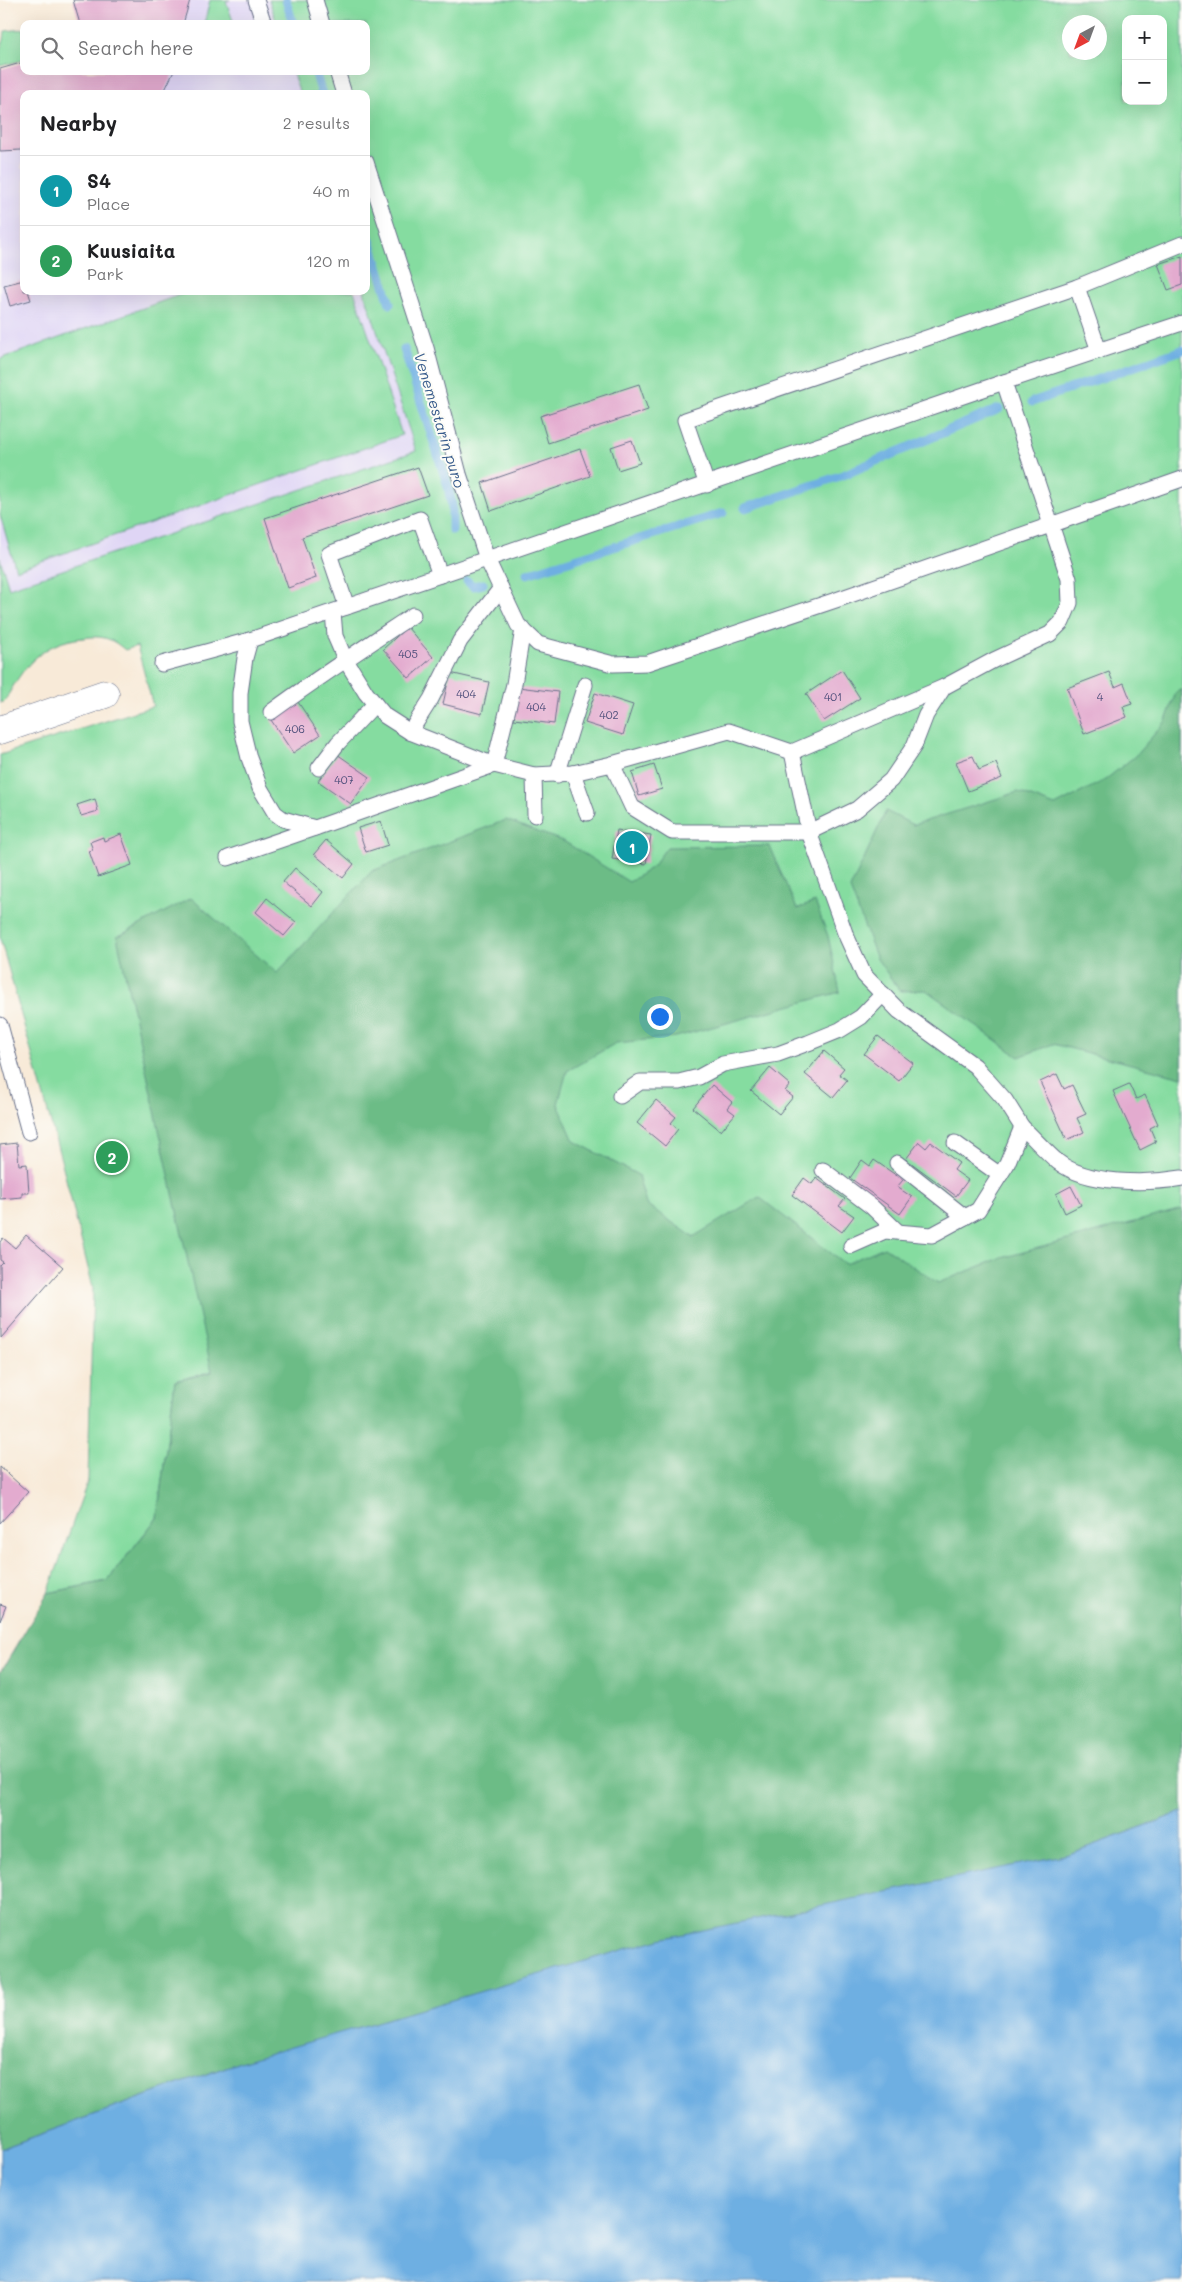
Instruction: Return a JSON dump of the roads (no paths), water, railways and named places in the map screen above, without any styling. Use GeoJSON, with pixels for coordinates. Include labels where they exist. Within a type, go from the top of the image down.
{"type":"FeatureCollection","features":[{"type":"Feature","properties":{"kind":"street"},"geometry":{"type":"LineString","coordinates":[[0,730],[105,694]]}},
{"type":"Feature","properties":{"kind":"lane"},"geometry":{"type":"LineString","coordinates":[[256,0],[263,20]]}},
{"type":"Feature","properties":{"kind":"lane"},"geometry":{"type":"LineString","coordinates":[[315,0],[321,20]]}},
{"type":"Feature","properties":{"kind":"lane"},"geometry":{"type":"LineString","coordinates":[[338,75],[343,90]]}},
{"type":"Feature","properties":{"kind":"lane"},"geometry":{"type":"LineString","coordinates":[[370,174],[426,348],[459,474],[487,559],[518,625],[538,644],[613,664],[648,663],[836,600],[1182,479]]}},
{"type":"Feature","properties":{"kind":"lane"},"geometry":{"type":"LineString","coordinates":[[707,485],[685,420],[1077,287],[1182,244]]}},
{"type":"Feature","properties":{"kind":"lane"},"geometry":{"type":"LineString","coordinates":[[1077,287],[1099,351]]}},
{"type":"Feature","properties":{"kind":"lane"},"geometry":{"type":"LineString","coordinates":[[162,664],[250,640],[340,610],[1004,382],[1182,323]]}},
{"type":"Feature","properties":{"kind":"lane"},"geometry":{"type":"LineString","coordinates":[[440,575],[420,519],[329,554],[340,610],[336,636],[345,660],[366,693],[384,716],[410,732],[494,765],[534,775],[573,773],[729,731],[792,752],[944,687],[994,660],[1050,634],[1062,622],[1070,603],[1069,579],[1004,382]]}},
{"type":"Feature","properties":{"kind":"lane"},"geometry":{"type":"LineString","coordinates":[[410,732],[431,698],[460,641],[501,588]]}},
{"type":"Feature","properties":{"kind":"lane"},"geometry":{"type":"LineString","coordinates":[[271,712],[413,615]]}},
{"type":"Feature","properties":{"kind":"lane"},"geometry":{"type":"LineString","coordinates":[[494,765],[514,684],[523,629]]}},
{"type":"Feature","properties":{"kind":"lane"},"geometry":{"type":"LineString","coordinates":[[250,640],[245,658],[240,693],[240,721],[249,758],[260,788],[275,813],[283,819],[314,828]]}},
{"type":"Feature","properties":{"kind":"lane"},"geometry":{"type":"LineString","coordinates":[[556,774],[585,685]]}},
{"type":"Feature","properties":{"kind":"lane"},"geometry":{"type":"LineString","coordinates":[[612,764],[632,808],[672,832],[809,832],[857,809],[891,780],[914,746],[926,715],[944,687]]}},
{"type":"Feature","properties":{"kind":"lane"},"geometry":{"type":"LineString","coordinates":[[319,768],[338,742],[375,704]]}},
{"type":"Feature","properties":{"kind":"lane"},"geometry":{"type":"LineString","coordinates":[[792,752],[809,832],[845,933],[864,975],[899,1011],[976,1066],[1005,1100],[1022,1127],[1059,1162],[1076,1172],[1107,1179],[1154,1182],[1182,1178]]}},
{"type":"Feature","properties":{"kind":"lane"},"geometry":{"type":"LineString","coordinates":[[228,858],[494,765]]}},
{"type":"Feature","properties":{"kind":"lane"},"geometry":{"type":"LineString","coordinates":[[573,773],[587,813]]}},
{"type":"Feature","properties":{"kind":"lane"},"geometry":{"type":"LineString","coordinates":[[534,775],[535,815]]}},
{"type":"Feature","properties":{"kind":"lane"},"geometry":{"type":"LineString","coordinates":[[620,1096],[640,1082],[679,1082],[699,1077],[723,1064],[778,1054],[808,1043],[840,1030],[860,1017],[883,994]]}},
{"type":"Feature","properties":{"kind":"lane"},"geometry":{"type":"LineString","coordinates":[[0,1025],[29,1132]]}},
{"type":"Feature","properties":{"kind":"lane"},"geometry":{"type":"LineString","coordinates":[[850,1246],[884,1231],[932,1235],[978,1210],[1007,1164],[1022,1127]]}},
{"type":"Feature","properties":{"kind":"lane"},"geometry":{"type":"LineString","coordinates":[[955,1143],[1000,1175]]}},
{"type":"Feature","properties":{"kind":"lane"},"geometry":{"type":"LineString","coordinates":[[897,1164],[964,1217]]}},
{"type":"Feature","properties":{"kind":"lane"},"geometry":{"type":"LineString","coordinates":[[823,1170],[872,1207],[898,1232]]}},
{"type":"Feature","properties":{"kind":"water"},"geometry":{"type":"Polygon","coordinates":[[[1182,1812],[1182,2282],[0,2282],[0,2149],[240,2062],[660,1939],[1069,1854],[1182,1812]]]}},
{"type":"Feature","properties":{"kind":"waterway","name":"Venemestarin puro"},"geometry":{"type":"LineString","coordinates":[[286,0],[292,20]]}},
{"type":"Feature","properties":{"kind":"waterway","name":"Venemestarin puro"},"geometry":{"type":"LineString","coordinates":[[316,75],[321,90]]}},
{"type":"Feature","properties":{"kind":"waterway","name":"Venemestarin puro"},"geometry":{"type":"LineString","coordinates":[[370,241],[390,304]]}},
{"type":"Feature","properties":{"kind":"waterway","name":"Venemestarin puro"},"geometry":{"type":"LineString","coordinates":[[404,349],[448,486],[452,506],[452,530]]}},
{"type":"Feature","properties":{"kind":"waterway"},"geometry":{"type":"LineString","coordinates":[[1032,402],[1182,350]]}},
{"type":"Feature","properties":{"kind":"waterway"},"geometry":{"type":"LineString","coordinates":[[745,508],[843,475],[999,409]]}},
{"type":"Feature","properties":{"kind":"waterway"},"geometry":{"type":"LineString","coordinates":[[527,574],[723,513]]}},
{"type":"Feature","properties":{"kind":"waterway"},"geometry":{"type":"LineString","coordinates":[[467,581],[473,586],[483,584]]}},
{"type":"Feature","properties":{"kind":"place","name":"S4"},"geometry":{"type":"Point","coordinates":[632,847]}},
{"type":"Feature","properties":{"kind":"place","name":"Kuusiaita"},"geometry":{"type":"Point","coordinates":[112,1157]}}]}
